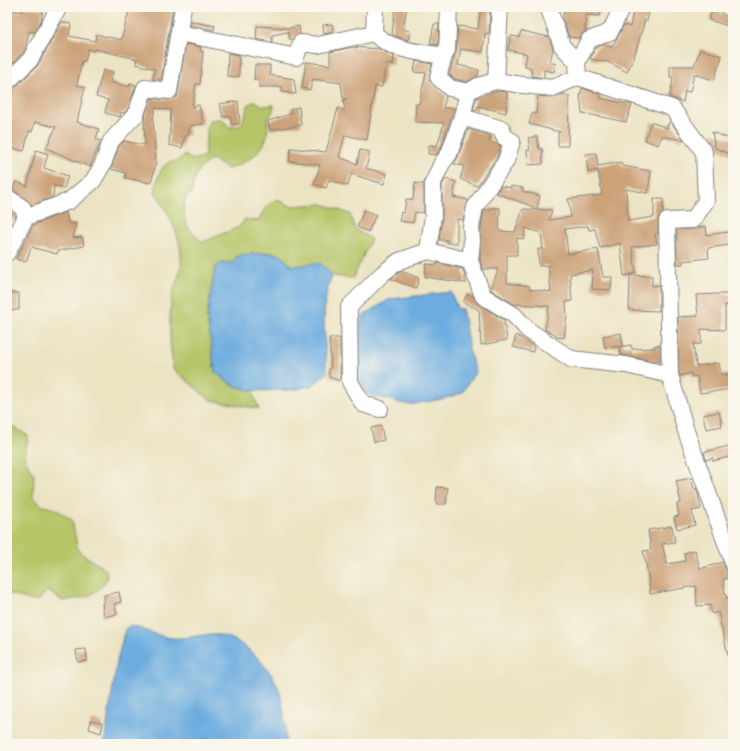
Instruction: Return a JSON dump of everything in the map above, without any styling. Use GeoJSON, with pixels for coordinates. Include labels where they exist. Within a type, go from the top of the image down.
{"type":"FeatureCollection","features":[{"type":"Feature","properties":{"kind":"street"},"geometry":{"type":"LineString","coordinates":[[7,82],[30,60],[59,7]]}},
{"type":"Feature","properties":{"kind":"street"},"geometry":{"type":"LineString","coordinates":[[7,253],[26,217],[69,201],[93,181],[103,164],[111,141],[136,114],[145,88],[169,91],[183,7]]}},
{"type":"Feature","properties":{"kind":"street"},"geometry":{"type":"LineString","coordinates":[[375,7],[374,33],[381,41],[398,48],[444,56]]}},
{"type":"Feature","properties":{"kind":"street"},"geometry":{"type":"LineString","coordinates":[[450,7],[448,50],[444,56],[438,77],[450,88],[468,92],[478,86],[496,81],[523,86],[553,88],[577,70],[589,40],[610,32],[622,7]]}},
{"type":"Feature","properties":{"kind":"street"},"geometry":{"type":"LineString","coordinates":[[496,81],[500,7]]}},
{"type":"Feature","properties":{"kind":"street"},"geometry":{"type":"LineString","coordinates":[[550,7],[550,12],[562,46],[577,70],[672,108],[704,152],[706,201],[693,220],[667,221],[670,375],[686,431],[733,563]]}},
{"type":"Feature","properties":{"kind":"street"},"geometry":{"type":"LineString","coordinates":[[179,33],[296,57],[301,44],[318,45],[374,33]]}},
{"type":"Feature","properties":{"kind":"street"},"geometry":{"type":"LineString","coordinates":[[428,251],[432,216],[433,183],[442,163],[449,154],[462,117],[468,92]]}},
{"type":"Feature","properties":{"kind":"street"},"geometry":{"type":"LineString","coordinates":[[462,117],[502,129],[504,137],[512,141],[506,161],[475,207],[471,227],[472,241],[470,261],[483,296],[514,315],[528,330],[571,359],[626,365],[670,375]]}},
{"type":"Feature","properties":{"kind":"street"},"geometry":{"type":"LineString","coordinates":[[7,198],[22,208],[26,217]]}},
{"type":"Feature","properties":{"kind":"street"},"geometry":{"type":"LineString","coordinates":[[380,409],[363,404],[350,382],[349,307],[382,274],[399,261],[428,251],[470,261]]}},
{"type":"Feature","properties":{"kind":"green space"},"geometry":{"type":"Polygon","coordinates":[[[255,101],[263,106],[274,105],[273,111],[267,120],[266,139],[263,146],[252,157],[237,166],[228,169],[212,159],[200,169],[195,177],[192,194],[186,196],[184,210],[184,217],[192,232],[203,242],[239,227],[245,219],[258,221],[265,208],[276,199],[291,206],[323,204],[350,214],[355,229],[371,239],[353,278],[332,276],[321,264],[291,266],[282,256],[273,253],[242,254],[234,263],[222,263],[215,267],[207,317],[215,372],[232,385],[252,391],[259,409],[210,400],[173,369],[170,341],[170,314],[172,295],[181,266],[180,246],[170,218],[155,192],[161,170],[171,161],[175,162],[185,155],[192,160],[205,156],[207,126],[211,120],[222,119],[229,127],[241,126],[249,104],[255,101]]]}},
{"type":"Feature","properties":{"kind":"green space"},"geometry":{"type":"Polygon","coordinates":[[[7,422],[28,436],[25,459],[34,474],[33,497],[43,506],[56,509],[72,520],[78,551],[106,570],[107,579],[98,590],[88,596],[63,601],[47,591],[39,600],[33,601],[7,593],[7,422]]]}},
{"type":"Feature","properties":{"kind":"water"},"geometry":{"type":"Polygon","coordinates":[[[267,253],[281,255],[291,266],[314,263],[322,264],[332,276],[328,288],[324,312],[327,374],[311,386],[293,390],[252,391],[232,385],[215,372],[207,317],[215,267],[222,263],[233,263],[236,257],[267,253]]]}},
{"type":"Feature","properties":{"kind":"water"},"geometry":{"type":"Polygon","coordinates":[[[451,292],[457,308],[462,309],[469,349],[476,371],[462,393],[443,399],[408,405],[367,394],[355,379],[354,354],[357,330],[364,315],[390,299],[451,292]]]}},
{"type":"Feature","properties":{"kind":"water"},"geometry":{"type":"Polygon","coordinates":[[[129,626],[173,638],[219,635],[228,637],[247,648],[271,674],[280,693],[283,705],[286,744],[104,744],[117,661],[125,629],[129,626]]]}},
{"type":"Feature","properties":{"kind":"building"},"geometry":{"type":"Polygon","coordinates":[[[23,7],[43,9],[41,21],[35,32],[29,31],[26,47],[22,54],[7,69],[7,9],[22,12],[23,7]]]}},
{"type":"Feature","properties":{"kind":"building"},"geometry":{"type":"Polygon","coordinates":[[[150,7],[173,7],[161,80],[153,79],[155,69],[136,64],[137,59],[95,49],[94,51],[88,49],[85,61],[82,61],[77,85],[85,87],[77,122],[99,129],[96,139],[101,141],[90,167],[46,148],[56,127],[35,122],[32,132],[29,131],[24,151],[7,147],[7,96],[9,91],[14,89],[38,65],[62,22],[71,24],[69,36],[95,41],[96,34],[121,40],[129,11],[150,7]]]}},
{"type":"Feature","properties":{"kind":"building"},"geometry":{"type":"Polygon","coordinates":[[[395,7],[407,7],[403,29],[410,31],[408,40],[392,35],[395,7]]]}},
{"type":"Feature","properties":{"kind":"building"},"geometry":{"type":"Polygon","coordinates":[[[481,7],[490,7],[489,33],[485,34],[483,52],[461,49],[458,65],[479,70],[478,76],[467,82],[454,79],[449,74],[456,51],[458,26],[478,29],[481,7]]]}},
{"type":"Feature","properties":{"kind":"building"},"geometry":{"type":"Polygon","coordinates":[[[564,7],[601,7],[600,16],[586,15],[585,31],[579,38],[569,37],[563,19],[564,7]]]}},
{"type":"Feature","properties":{"kind":"building"},"geometry":{"type":"Polygon","coordinates":[[[634,7],[650,7],[647,21],[645,20],[634,57],[627,72],[608,62],[590,59],[596,48],[602,45],[612,47],[624,25],[630,27],[634,7]]]}},
{"type":"Feature","properties":{"kind":"building"},"geometry":{"type":"Polygon","coordinates":[[[713,7],[723,7],[721,14],[733,18],[731,27],[709,20],[713,7]]]}},
{"type":"Feature","properties":{"kind":"building"},"geometry":{"type":"Polygon","coordinates":[[[190,21],[215,26],[214,30],[190,25],[190,21]]]}},
{"type":"Feature","properties":{"kind":"building"},"geometry":{"type":"Polygon","coordinates":[[[332,24],[333,32],[324,34],[323,25],[332,24]]]}},
{"type":"Feature","properties":{"kind":"building"},"geometry":{"type":"Polygon","coordinates":[[[434,24],[439,24],[438,45],[430,44],[434,24]]]}},
{"type":"Feature","properties":{"kind":"building"},"geometry":{"type":"Polygon","coordinates":[[[257,26],[289,28],[299,26],[300,34],[290,40],[288,32],[272,35],[272,42],[256,39],[257,26]]]}},
{"type":"Feature","properties":{"kind":"building"},"geometry":{"type":"Polygon","coordinates":[[[521,31],[549,37],[553,49],[550,62],[556,64],[554,72],[544,70],[544,78],[532,76],[531,68],[525,66],[527,54],[508,50],[511,36],[519,37],[521,31]]]}},
{"type":"Feature","properties":{"kind":"building"},"geometry":{"type":"Polygon","coordinates":[[[186,44],[201,47],[200,51],[203,51],[200,84],[196,84],[192,107],[199,105],[203,124],[189,126],[189,135],[185,135],[182,148],[169,145],[171,110],[155,108],[153,119],[156,163],[151,183],[125,178],[126,173],[111,169],[119,146],[124,141],[145,145],[144,119],[151,98],[168,100],[177,97],[186,44]]]}},
{"type":"Feature","properties":{"kind":"building"},"geometry":{"type":"Polygon","coordinates":[[[352,47],[380,49],[394,56],[393,65],[386,64],[382,87],[375,86],[367,140],[345,135],[339,157],[357,164],[360,150],[370,152],[366,168],[387,174],[384,184],[351,174],[348,186],[329,180],[326,188],[314,184],[320,165],[289,161],[291,148],[326,152],[338,108],[345,110],[343,100],[347,99],[343,98],[341,83],[313,79],[310,90],[302,88],[306,62],[330,65],[330,52],[352,47]]]}},
{"type":"Feature","properties":{"kind":"building"},"geometry":{"type":"Polygon","coordinates":[[[700,49],[722,56],[714,80],[694,74],[690,92],[685,91],[683,102],[670,97],[673,77],[670,77],[670,66],[694,66],[700,49]]]}},
{"type":"Feature","properties":{"kind":"building"},"geometry":{"type":"Polygon","coordinates":[[[228,53],[239,55],[239,77],[227,76],[228,53]]]}},
{"type":"Feature","properties":{"kind":"building"},"geometry":{"type":"Polygon","coordinates":[[[416,61],[432,64],[429,80],[446,96],[443,108],[454,108],[441,149],[436,155],[428,154],[429,145],[437,146],[444,123],[415,122],[416,104],[419,104],[426,73],[414,72],[416,61]]]}},
{"type":"Feature","properties":{"kind":"building"},"geometry":{"type":"Polygon","coordinates":[[[255,65],[270,65],[270,75],[294,79],[296,94],[282,92],[282,87],[259,87],[259,80],[254,80],[255,65]]]}},
{"type":"Feature","properties":{"kind":"building"},"geometry":{"type":"Polygon","coordinates":[[[103,70],[113,72],[110,82],[129,87],[130,84],[136,85],[128,109],[124,113],[121,112],[120,117],[105,113],[108,100],[96,97],[103,70]]]}},
{"type":"Feature","properties":{"kind":"building"},"geometry":{"type":"Polygon","coordinates":[[[582,88],[601,94],[600,98],[632,105],[626,122],[582,113],[580,96],[582,88]]]}},
{"type":"Feature","properties":{"kind":"building"},"geometry":{"type":"Polygon","coordinates":[[[497,91],[507,92],[506,113],[478,106],[476,111],[473,110],[476,98],[497,91]]]}},
{"type":"Feature","properties":{"kind":"building"},"geometry":{"type":"Polygon","coordinates":[[[562,94],[569,96],[568,146],[558,146],[558,133],[560,132],[529,124],[532,113],[536,114],[538,96],[552,97],[562,94]]]}},
{"type":"Feature","properties":{"kind":"building"},"geometry":{"type":"Polygon","coordinates":[[[238,101],[240,123],[232,125],[230,116],[223,117],[220,104],[238,101]]]}},
{"type":"Feature","properties":{"kind":"building"},"geometry":{"type":"Polygon","coordinates":[[[299,107],[301,125],[270,130],[268,121],[291,114],[290,109],[299,107]]]}},
{"type":"Feature","properties":{"kind":"building"},"geometry":{"type":"Polygon","coordinates":[[[651,122],[667,128],[669,122],[671,122],[684,140],[662,136],[658,145],[645,140],[651,122]]]}},
{"type":"Feature","properties":{"kind":"building"},"geometry":{"type":"Polygon","coordinates":[[[468,129],[491,136],[489,141],[501,146],[497,157],[477,186],[460,179],[464,166],[454,164],[468,129]]]}},
{"type":"Feature","properties":{"kind":"building"},"geometry":{"type":"Polygon","coordinates":[[[712,132],[733,140],[730,154],[715,148],[712,132]]]}},
{"type":"Feature","properties":{"kind":"building"},"geometry":{"type":"Polygon","coordinates":[[[537,136],[539,149],[542,149],[543,164],[528,165],[527,150],[530,150],[528,138],[537,136]]]}},
{"type":"Feature","properties":{"kind":"building"},"geometry":{"type":"Polygon","coordinates":[[[36,150],[48,154],[44,168],[68,176],[64,188],[54,185],[53,197],[32,205],[13,189],[16,181],[27,186],[36,150]]]}},
{"type":"Feature","properties":{"kind":"building"},"geometry":{"type":"Polygon","coordinates":[[[596,153],[598,166],[621,162],[622,166],[651,171],[648,193],[626,189],[628,221],[654,217],[654,199],[663,199],[663,213],[659,217],[658,234],[655,234],[657,244],[632,247],[636,273],[624,276],[620,243],[600,248],[595,229],[589,230],[588,226],[565,229],[568,254],[598,249],[603,277],[612,277],[611,290],[592,289],[593,270],[570,274],[572,301],[566,302],[567,316],[564,338],[556,337],[555,334],[545,330],[549,306],[514,304],[491,290],[498,269],[483,269],[480,260],[481,228],[484,211],[485,209],[490,211],[490,208],[500,208],[499,231],[515,232],[523,209],[552,210],[549,220],[571,217],[568,199],[602,195],[598,170],[588,173],[586,154],[596,153]],[[525,228],[524,239],[517,238],[517,255],[507,255],[507,283],[530,286],[529,289],[551,292],[548,265],[539,266],[538,249],[543,249],[541,233],[525,228]]]}},
{"type":"Feature","properties":{"kind":"building"},"geometry":{"type":"Polygon","coordinates":[[[446,179],[456,182],[453,197],[468,200],[463,220],[457,219],[457,243],[447,243],[447,240],[439,240],[442,216],[442,185],[446,179]]]}},
{"type":"Feature","properties":{"kind":"building"},"geometry":{"type":"Polygon","coordinates":[[[415,183],[424,184],[424,213],[415,212],[413,223],[399,221],[401,212],[404,213],[406,199],[413,200],[415,183]]]}},
{"type":"Feature","properties":{"kind":"building"},"geometry":{"type":"Polygon","coordinates":[[[501,186],[523,188],[522,191],[540,196],[537,208],[496,193],[501,186]]]}},
{"type":"Feature","properties":{"kind":"building"},"geometry":{"type":"Polygon","coordinates":[[[7,209],[16,216],[7,233],[7,209]]]}},
{"type":"Feature","properties":{"kind":"building"},"geometry":{"type":"Polygon","coordinates":[[[364,210],[376,215],[368,232],[357,227],[364,210]]]}},
{"type":"Feature","properties":{"kind":"building"},"geometry":{"type":"Polygon","coordinates":[[[66,212],[68,223],[76,224],[73,238],[82,237],[84,246],[58,251],[57,254],[31,247],[26,262],[16,259],[33,225],[66,212]]]}},
{"type":"Feature","properties":{"kind":"building"},"geometry":{"type":"Polygon","coordinates":[[[706,226],[707,235],[728,232],[730,245],[708,248],[709,258],[682,261],[683,264],[677,264],[677,230],[706,226]]]}},
{"type":"Feature","properties":{"kind":"building"},"geometry":{"type":"Polygon","coordinates":[[[437,263],[463,269],[466,283],[425,277],[426,264],[437,265],[437,263]]]}},
{"type":"Feature","properties":{"kind":"building"},"geometry":{"type":"Polygon","coordinates":[[[401,271],[419,278],[416,288],[391,279],[401,271]]]}},
{"type":"Feature","properties":{"kind":"building"},"geometry":{"type":"Polygon","coordinates":[[[630,275],[652,276],[652,286],[659,285],[659,311],[629,310],[630,275]]]}},
{"type":"Feature","properties":{"kind":"building"},"geometry":{"type":"Polygon","coordinates":[[[7,293],[19,293],[19,310],[8,310],[7,293]]]}},
{"type":"Feature","properties":{"kind":"building"},"geometry":{"type":"Polygon","coordinates":[[[467,294],[473,296],[478,304],[504,320],[507,340],[481,345],[479,310],[463,302],[467,294]]]}},
{"type":"Feature","properties":{"kind":"building"},"geometry":{"type":"Polygon","coordinates":[[[730,294],[731,305],[725,305],[725,330],[701,329],[701,344],[693,344],[696,366],[719,363],[721,374],[733,375],[733,389],[700,393],[697,376],[692,377],[691,373],[680,376],[679,374],[678,317],[698,316],[696,295],[730,294]]]}},
{"type":"Feature","properties":{"kind":"building"},"geometry":{"type":"Polygon","coordinates":[[[621,333],[623,346],[605,348],[603,336],[621,333]]]}},
{"type":"Feature","properties":{"kind":"building"},"geometry":{"type":"Polygon","coordinates":[[[516,335],[534,346],[533,352],[513,347],[516,335]]]}},
{"type":"Feature","properties":{"kind":"building"},"geometry":{"type":"Polygon","coordinates":[[[329,338],[340,338],[340,381],[329,377],[329,368],[331,368],[329,338]]]}},
{"type":"Feature","properties":{"kind":"building"},"geometry":{"type":"Polygon","coordinates":[[[631,345],[632,349],[654,348],[654,346],[660,345],[660,362],[621,355],[619,347],[631,345]]]}},
{"type":"Feature","properties":{"kind":"building"},"geometry":{"type":"Polygon","coordinates":[[[719,412],[722,426],[706,429],[703,415],[719,412]]]}},
{"type":"Feature","properties":{"kind":"building"},"geometry":{"type":"Polygon","coordinates":[[[381,426],[384,440],[374,442],[371,428],[381,426]]]}},
{"type":"Feature","properties":{"kind":"building"},"geometry":{"type":"Polygon","coordinates":[[[733,445],[733,456],[713,461],[713,458],[706,460],[704,452],[733,445]]]}},
{"type":"Feature","properties":{"kind":"building"},"geometry":{"type":"Polygon","coordinates":[[[691,478],[694,489],[696,488],[698,494],[701,509],[692,511],[695,525],[677,529],[674,517],[679,516],[677,504],[681,503],[676,481],[691,478]]]}},
{"type":"Feature","properties":{"kind":"building"},"geometry":{"type":"Polygon","coordinates":[[[437,487],[448,488],[446,504],[436,504],[437,487]]]}},
{"type":"Feature","properties":{"kind":"building"},"geometry":{"type":"Polygon","coordinates":[[[672,526],[675,542],[662,544],[667,564],[685,561],[684,553],[695,550],[700,569],[723,562],[728,578],[723,580],[726,598],[733,596],[733,659],[729,660],[718,612],[712,614],[710,605],[697,606],[696,586],[650,594],[648,574],[643,551],[651,550],[648,530],[672,526]]]}},
{"type":"Feature","properties":{"kind":"building"},"geometry":{"type":"Polygon","coordinates":[[[119,592],[121,602],[114,604],[117,614],[104,617],[102,603],[104,603],[104,595],[119,592]]]}},
{"type":"Feature","properties":{"kind":"building"},"geometry":{"type":"Polygon","coordinates":[[[86,649],[87,661],[78,662],[76,650],[86,649]]]}},
{"type":"Feature","properties":{"kind":"building"},"geometry":{"type":"Polygon","coordinates":[[[91,720],[103,723],[101,733],[89,729],[91,720]]]}}]}
